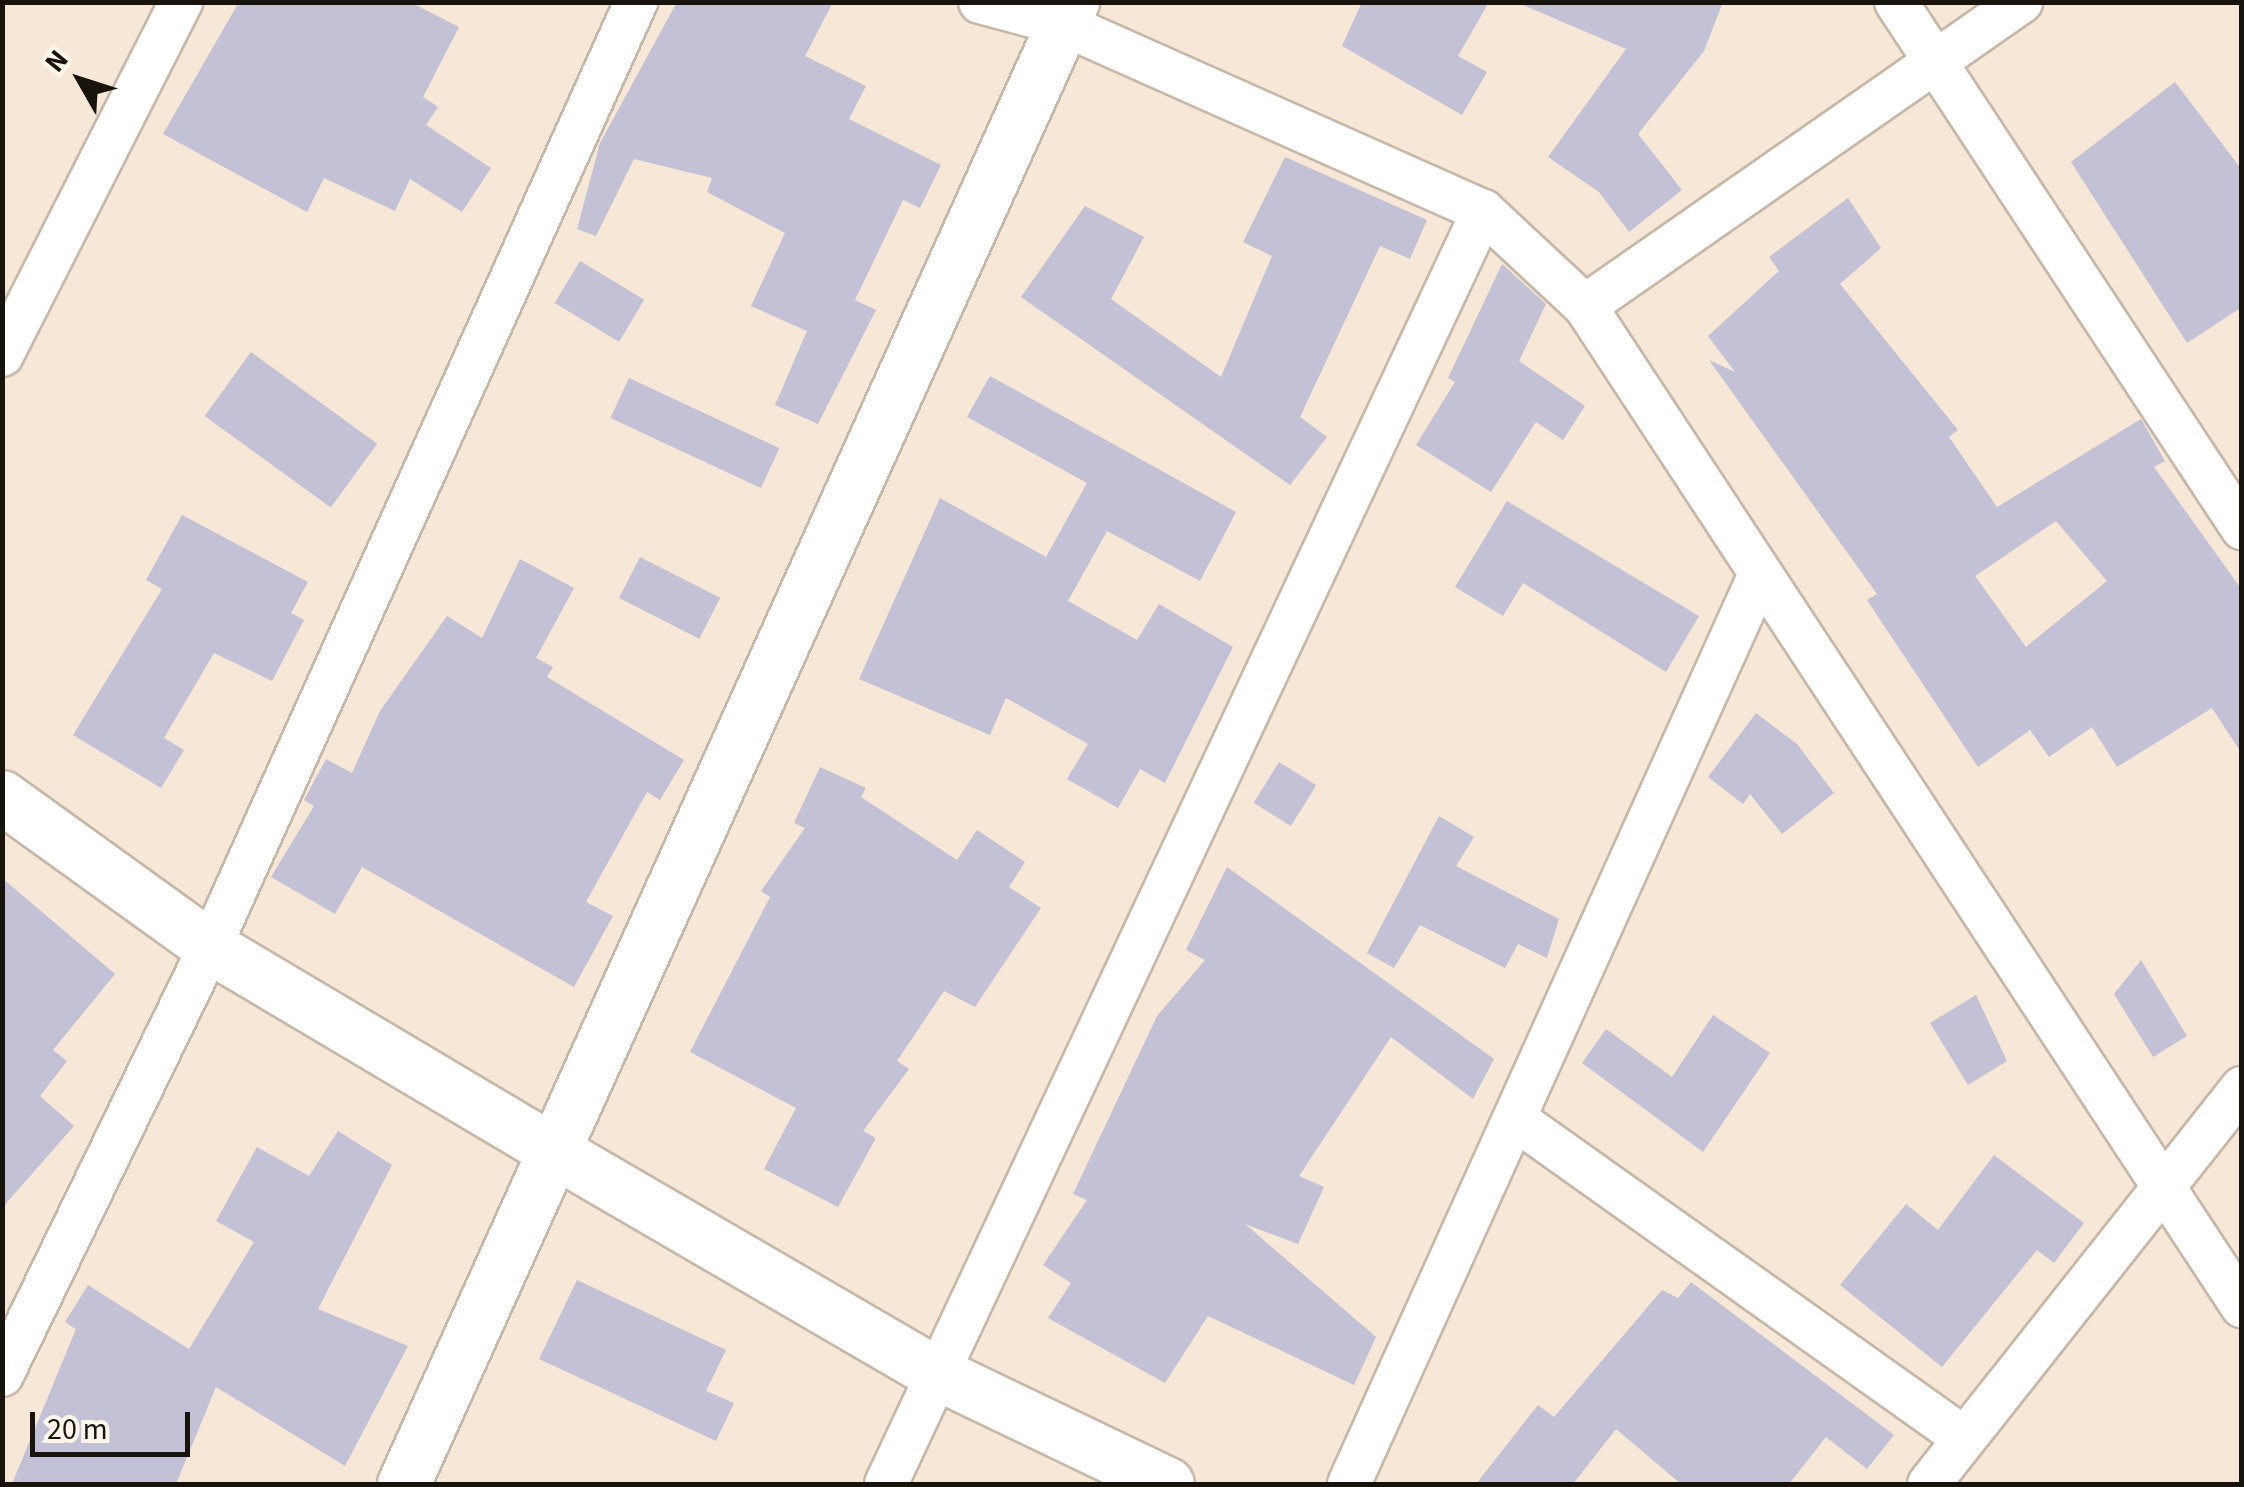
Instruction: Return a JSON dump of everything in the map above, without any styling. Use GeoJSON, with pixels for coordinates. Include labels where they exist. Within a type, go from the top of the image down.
{"type":"FeatureCollection","features":[{"type":"Feature","properties":{"kind":"street"},"geometry":{"type":"LineString","coordinates":[[2,355],[181,2]]}},
{"type":"Feature","properties":{"kind":"street"},"geometry":{"type":"LineString","coordinates":[[2,1375],[210,946],[636,2]]}},
{"type":"Feature","properties":{"kind":"street"},"geometry":{"type":"LineString","coordinates":[[980,2],[1069,14],[1482,211],[1585,306],[2242,1306]]}},
{"type":"Feature","properties":{"kind":"street"},"geometry":{"type":"LineString","coordinates":[[1896,2],[1938,60],[2242,528]]}},
{"type":"Feature","properties":{"kind":"street"},"geometry":{"type":"LineString","coordinates":[[1585,306],[2020,2]]}},
{"type":"Feature","properties":{"kind":"street"},"geometry":{"type":"LineString","coordinates":[[404,1484],[1069,14]]}},
{"type":"Feature","properties":{"kind":"street"},"geometry":{"type":"LineString","coordinates":[[886,1484],[1482,211]]}},
{"type":"Feature","properties":{"kind":"street"},"geometry":{"type":"LineString","coordinates":[[1349,1484],[1760,574]]}},
{"type":"Feature","properties":{"kind":"street"},"geometry":{"type":"LineString","coordinates":[[2,797],[210,946],[554,1150],[936,1373],[1168,1484]]}},
{"type":"Feature","properties":{"kind":"street"},"geometry":{"type":"LineString","coordinates":[[1929,1484],[2160,1182],[2242,1088]]}},
{"type":"Feature","properties":{"kind":"street"},"geometry":{"type":"LineString","coordinates":[[1514,1118],[1964,1438]]}},
{"type":"Feature","properties":{"kind":"building"},"geometry":{"type":"Polygon","coordinates":[[[239,2],[410,2],[459,27],[423,97],[438,107],[426,125],[491,168],[462,212],[410,179],[395,211],[324,178],[307,212],[163,134],[239,2]]]}},
{"type":"Feature","properties":{"kind":"building"},"geometry":{"type":"Polygon","coordinates":[[[677,2],[833,2],[805,56],[866,86],[849,119],[941,165],[920,208],[903,200],[855,300],[876,310],[818,424],[775,405],[807,331],[751,306],[785,233],[707,192],[712,178],[634,159],[596,236],[577,229],[600,143],[677,2]]]}},
{"type":"Feature","properties":{"kind":"building"},"geometry":{"type":"Polygon","coordinates":[[[1362,2],[1489,2],[1458,56],[1487,72],[1462,115],[1342,46],[1362,2]]]}},
{"type":"Feature","properties":{"kind":"building"},"geometry":{"type":"Polygon","coordinates":[[[1516,2],[1723,2],[1704,51],[1638,134],[1682,190],[1629,232],[1599,192],[1548,157],[1626,49],[1516,2]]]}},
{"type":"Feature","properties":{"kind":"building"},"geometry":{"type":"Polygon","coordinates":[[[2175,82],[2242,170],[2242,307],[2187,343],[2071,162],[2175,82]]]}},
{"type":"Feature","properties":{"kind":"building"},"geometry":{"type":"Polygon","coordinates":[[[1285,157],[1427,220],[1410,259],[1380,246],[1300,417],[1327,437],[1290,485],[1021,297],[1085,206],[1144,237],[1111,299],[1221,377],[1272,256],[1243,242],[1285,157]]]}},
{"type":"Feature","properties":{"kind":"building"},"geometry":{"type":"Polygon","coordinates":[[[1848,198],[1881,248],[1840,284],[1958,430],[1949,437],[1997,507],[2141,419],[2165,461],[2154,467],[2242,590],[2242,754],[2212,708],[2117,767],[2092,727],[2049,757],[2030,730],[1978,767],[1867,600],[1877,594],[1709,360],[1735,372],[1708,336],[1779,271],[1769,257],[1848,198]],[[2056,521],[1975,576],[2026,647],[2107,581],[2056,521]]]}},
{"type":"Feature","properties":{"kind":"building"},"geometry":{"type":"Polygon","coordinates":[[[580,261],[644,300],[619,342],[555,303],[580,261]]]}},
{"type":"Feature","properties":{"kind":"building"},"geometry":{"type":"Polygon","coordinates":[[[1502,264],[1546,304],[1519,361],[1585,406],[1563,440],[1536,422],[1491,492],[1416,445],[1455,382],[1448,378],[1502,264]]]}},
{"type":"Feature","properties":{"kind":"building"},"geometry":{"type":"Polygon","coordinates":[[[251,352],[377,444],[331,508],[205,416],[251,352]]]}},
{"type":"Feature","properties":{"kind":"building"},"geometry":{"type":"Polygon","coordinates":[[[990,376],[1236,512],[1200,581],[1107,531],[1068,601],[1137,640],[1159,604],[1233,647],[1165,783],[1140,769],[1118,808],[1067,779],[1088,744],[1006,698],[990,735],[859,679],[940,498],[1046,557],[1087,483],[967,417],[990,376]]]}},
{"type":"Feature","properties":{"kind":"building"},"geometry":{"type":"Polygon","coordinates":[[[629,378],[779,448],[761,488],[610,418],[629,378]]]}},
{"type":"Feature","properties":{"kind":"building"},"geometry":{"type":"Polygon","coordinates":[[[1507,501],[1699,616],[1666,672],[1523,583],[1503,616],[1455,587],[1507,501]]]}},
{"type":"Feature","properties":{"kind":"building"},"geometry":{"type":"Polygon","coordinates":[[[182,515],[308,582],[291,613],[304,620],[272,681],[214,653],[164,738],[184,750],[161,788],[73,735],[162,589],[146,580],[182,515]]]}},
{"type":"Feature","properties":{"kind":"building"},"geometry":{"type":"Polygon","coordinates":[[[640,557],[720,598],[699,639],[619,598],[640,557]]]}},
{"type":"Feature","properties":{"kind":"building"},"geometry":{"type":"Polygon","coordinates":[[[520,559],[574,588],[536,658],[553,667],[547,677],[684,760],[660,800],[647,792],[586,902],[613,916],[574,987],[362,867],[335,914],[271,877],[314,806],[304,800],[326,759],[352,773],[380,711],[447,616],[482,638],[520,559]]]}},
{"type":"Feature","properties":{"kind":"building"},"geometry":{"type":"Polygon","coordinates":[[[1756,713],[1797,744],[1834,793],[1782,834],[1750,794],[1743,804],[1708,777],[1756,713]]]}},
{"type":"Feature","properties":{"kind":"building"},"geometry":{"type":"Polygon","coordinates":[[[1279,762],[1316,785],[1291,826],[1254,803],[1279,762]]]}},
{"type":"Feature","properties":{"kind":"building"},"geometry":{"type":"Polygon","coordinates":[[[820,767],[866,788],[861,797],[957,860],[977,830],[1025,862],[1009,887],[1041,908],[975,1007],[944,991],[897,1061],[909,1069],[863,1131],[876,1138],[838,1207],[764,1169],[796,1108],[690,1052],[770,897],[761,891],[805,828],[794,823],[820,767]]]}},
{"type":"Feature","properties":{"kind":"building"},"geometry":{"type":"Polygon","coordinates":[[[1439,816],[1474,837],[1456,866],[1559,919],[1547,958],[1518,944],[1505,968],[1420,925],[1394,968],[1367,953],[1439,816]]]}},
{"type":"Feature","properties":{"kind":"building"},"geometry":{"type":"Polygon","coordinates":[[[1227,867],[1494,1059],[1473,1099],[1391,1037],[1299,1176],[1324,1187],[1298,1244],[1245,1224],[1376,1337],[1354,1385],[1208,1316],[1165,1383],[1048,1318],[1071,1283],[1043,1265],[1087,1200],[1073,1194],[1157,1016],[1205,960],[1186,950],[1227,867]]]}},
{"type":"Feature","properties":{"kind":"building"},"geometry":{"type":"Polygon","coordinates":[[[2,878],[115,974],[53,1050],[67,1061],[40,1096],[74,1126],[2,1208],[2,878]]]}},
{"type":"Feature","properties":{"kind":"building"},"geometry":{"type":"Polygon","coordinates":[[[2141,960],[2187,1036],[2153,1057],[2114,994],[2141,960]]]}},
{"type":"Feature","properties":{"kind":"building"},"geometry":{"type":"Polygon","coordinates":[[[1976,995],[2007,1061],[1968,1085],[1930,1023],[1976,995]]]}},
{"type":"Feature","properties":{"kind":"building"},"geometry":{"type":"Polygon","coordinates":[[[1713,1015],[1770,1053],[1703,1152],[1582,1063],[1606,1029],[1672,1077],[1713,1015]]]}},
{"type":"Feature","properties":{"kind":"building"},"geometry":{"type":"Polygon","coordinates":[[[338,1131],[392,1165],[318,1309],[408,1346],[345,1466],[216,1387],[176,1484],[12,1484],[76,1329],[65,1322],[88,1285],[189,1349],[254,1242],[216,1221],[257,1147],[309,1176],[338,1131]]]}},
{"type":"Feature","properties":{"kind":"building"},"geometry":{"type":"Polygon","coordinates":[[[1994,1155],[2084,1223],[2054,1263],[2037,1250],[1942,1367],[1840,1285],[1906,1204],[1938,1230],[1994,1155]]]}},
{"type":"Feature","properties":{"kind":"building"},"geometry":{"type":"Polygon","coordinates":[[[577,1280],[726,1350],[706,1391],[734,1403],[716,1441],[539,1359],[577,1280]]]}},
{"type":"Feature","properties":{"kind":"building"},"geometry":{"type":"Polygon","coordinates":[[[1691,1282],[1894,1435],[1867,1469],[1826,1437],[1789,1484],[1681,1484],[1616,1429],[1573,1484],[1476,1484],[1538,1405],[1554,1417],[1662,1290],[1678,1298],[1691,1282]]]}}]}
